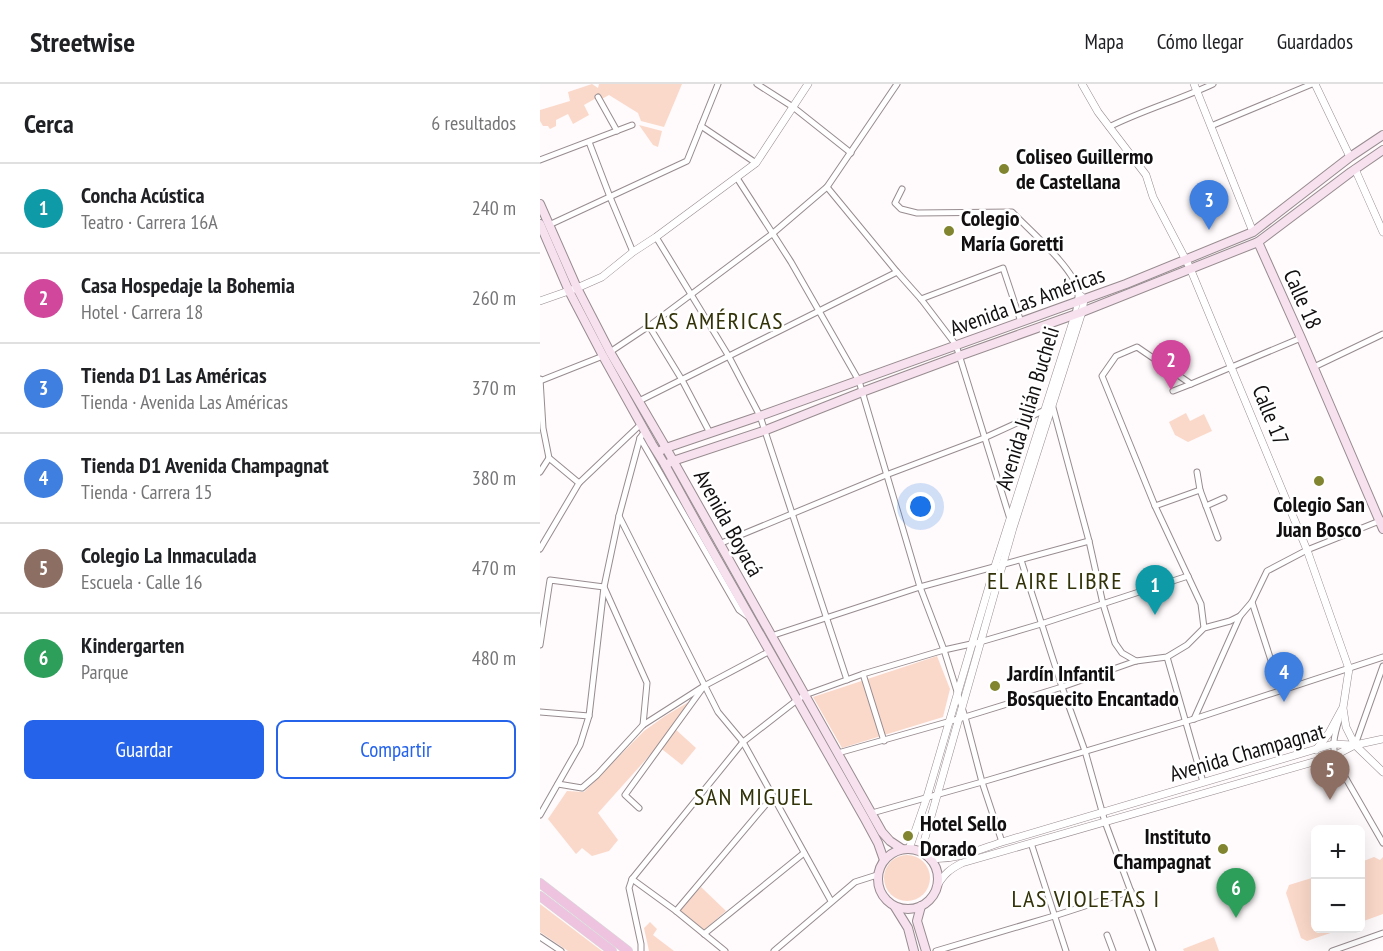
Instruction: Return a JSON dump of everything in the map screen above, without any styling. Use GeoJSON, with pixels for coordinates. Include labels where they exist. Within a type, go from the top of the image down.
{"type":"FeatureCollection","features":[{"type":"Feature","properties":{"kind":"main road","name":"Avenida Las Américas"},"geometry":{"type":"LineString","coordinates":[[669,463],[766,430],[862,392],[1079,313],[1188,264],[1253,232],[1350,157],[1383,135]]}},
{"type":"Feature","properties":{"kind":"main road","name":"Avenida Las Américas"},"geometry":{"type":"LineString","coordinates":[[662,450],[760,417],[1021,322],[1080,298],[1258,242],[1383,150]]}},
{"type":"Feature","properties":{"kind":"main road","name":"Avenida Boyacá"},"geometry":{"type":"LineString","coordinates":[[540,204],[542,226],[607,354],[642,431],[662,450]]}},
{"type":"Feature","properties":{"kind":"main road","name":"Calle 18"},"geometry":{"type":"LineString","coordinates":[[1258,242],[1382,523]]}},
{"type":"Feature","properties":{"kind":"main road","name":"Avenida Boyacá"},"geometry":{"type":"LineString","coordinates":[[607,354],[639,401],[704,536],[770,651],[838,753],[882,832],[890,841],[905,849]]}},
{"type":"Feature","properties":{"kind":"main road","name":"Avenida Boyacá"},"geometry":{"type":"LineString","coordinates":[[669,463],[761,616],[801,698],[878,843],[884,860]]}},
{"type":"Feature","properties":{"kind":"main road"},"geometry":{"type":"LineString","coordinates":[[895,907],[913,909],[929,901],[934,894],[938,876],[935,866],[930,858],[921,852],[905,849],[889,855],[884,860],[877,883],[883,897],[895,907],[908,928],[914,951]]}},
{"type":"Feature","properties":{"kind":"main road"},"geometry":{"type":"LineString","coordinates":[[540,884],[628,951]]}},
{"type":"Feature","properties":{"kind":"main road"},"geometry":{"type":"LineString","coordinates":[[540,896],[612,951]]}},
{"type":"Feature","properties":{"kind":"main road"},"geometry":{"type":"LineString","coordinates":[[921,906],[917,921],[926,951]]}},
{"type":"Feature","properties":{"kind":"street"},"geometry":{"type":"LineString","coordinates":[[542,226],[687,161],[718,84]]}},
{"type":"Feature","properties":{"kind":"street"},"geometry":{"type":"LineString","coordinates":[[757,84],[793,107],[850,153]]}},
{"type":"Feature","properties":{"kind":"street"},"geometry":{"type":"LineString","coordinates":[[540,301],[573,290],[602,276],[756,163],[808,84]]}},
{"type":"Feature","properties":{"kind":"street"},"geometry":{"type":"LineString","coordinates":[[579,483],[549,458],[542,428],[540,380],[607,354],[692,295],[772,234],[827,187],[897,84]]}},
{"type":"Feature","properties":{"kind":"street","name":"Calle 17"},"geometry":{"type":"LineString","coordinates":[[1082,84],[1098,112],[1146,175],[1153,197],[1188,264],[1307,550],[1349,669],[1343,708],[1346,727],[1355,745],[1383,772]]}},
{"type":"Feature","properties":{"kind":"street"},"geometry":{"type":"LineString","coordinates":[[1109,127],[1195,88],[1213,84]]}},
{"type":"Feature","properties":{"kind":"street"},"geometry":{"type":"LineString","coordinates":[[1211,126],[1313,84],[1350,157],[1383,232]]}},
{"type":"Feature","properties":{"kind":"street","name":"Calle 18"},"geometry":{"type":"LineString","coordinates":[[1195,88],[1258,242]]}},
{"type":"Feature","properties":{"kind":"street"},"geometry":{"type":"LineString","coordinates":[[598,97],[617,131]]}},
{"type":"Feature","properties":{"kind":"street"},"geometry":{"type":"LineString","coordinates":[[540,160],[632,125]]}},
{"type":"Feature","properties":{"kind":"street"},"geometry":{"type":"LineString","coordinates":[[700,126],[756,163]]}},
{"type":"Feature","properties":{"kind":"street"},"geometry":{"type":"LineString","coordinates":[[589,142],[633,252]]}},
{"type":"Feature","properties":{"kind":"street"},"geometry":{"type":"LineString","coordinates":[[737,178],[791,262],[858,381],[920,587],[944,650],[961,709]]}},
{"type":"Feature","properties":{"kind":"street"},"geometry":{"type":"LineString","coordinates":[[827,187],[921,298],[956,345],[1012,524]]}},
{"type":"Feature","properties":{"kind":"street"},"geometry":{"type":"LineString","coordinates":[[902,189],[895,203],[901,209],[917,213],[1012,212],[1057,258],[1075,282],[1080,298]]}},
{"type":"Feature","properties":{"kind":"street"},"geometry":{"type":"LineString","coordinates":[[656,237],[728,355],[766,430],[825,618],[847,680]]}},
{"type":"Feature","properties":{"kind":"street"},"geometry":{"type":"LineString","coordinates":[[921,298],[1003,268],[1021,322]]}},
{"type":"Feature","properties":{"kind":"street"},"geometry":{"type":"LineString","coordinates":[[639,401],[897,272]]}},
{"type":"Feature","properties":{"kind":"street","name":"Avenida Julián Bucheli"},"geometry":{"type":"LineString","coordinates":[[905,849],[927,797],[948,722],[1052,404],[1079,313],[1080,298]]}},
{"type":"Feature","properties":{"kind":"street","name":"Avenida Julián Bucheli"},"geometry":{"type":"LineString","coordinates":[[1012,524],[1045,411],[1079,313]]}},
{"type":"Feature","properties":{"kind":"street"},"geometry":{"type":"LineString","coordinates":[[649,326],[682,380],[710,433]]}},
{"type":"Feature","properties":{"kind":"street"},"geometry":{"type":"LineString","coordinates":[[1314,367],[1383,334]]}},
{"type":"Feature","properties":{"kind":"street"},"geometry":{"type":"LineString","coordinates":[[1173,391],[1301,338]]}},
{"type":"Feature","properties":{"kind":"street"},"geometry":{"type":"LineString","coordinates":[[1191,384],[1137,347],[1116,356],[1102,376],[1155,506],[1201,604],[1204,628]]}},
{"type":"Feature","properties":{"kind":"street"},"geometry":{"type":"LineString","coordinates":[[719,544],[886,475],[984,438],[1045,411],[1052,404],[1115,644],[1122,653],[1137,661]]}},
{"type":"Feature","properties":{"kind":"street"},"geometry":{"type":"LineString","coordinates":[[540,549],[579,483],[642,431]]}},
{"type":"Feature","properties":{"kind":"street"},"geometry":{"type":"LineString","coordinates":[[540,815],[580,745],[589,716],[604,587],[619,516],[642,431]]}},
{"type":"Feature","properties":{"kind":"street"},"geometry":{"type":"LineString","coordinates":[[642,431],[739,610],[752,620]]}},
{"type":"Feature","properties":{"kind":"street"},"geometry":{"type":"LineString","coordinates":[[540,472],[549,458]]}},
{"type":"Feature","properties":{"kind":"street"},"geometry":{"type":"LineString","coordinates":[[1197,472],[1200,489],[1218,538]]}},
{"type":"Feature","properties":{"kind":"street"},"geometry":{"type":"LineString","coordinates":[[1155,506],[1200,489]]}},
{"type":"Feature","properties":{"kind":"street"},"geometry":{"type":"LineString","coordinates":[[1206,506],[1224,498]]}},
{"type":"Feature","properties":{"kind":"street"},"geometry":{"type":"LineString","coordinates":[[619,516],[718,712],[743,742],[831,901]]}},
{"type":"Feature","properties":{"kind":"street"},"geometry":{"type":"LineString","coordinates":[[1194,719],[1240,616],[1252,602],[1267,571],[1307,550],[1382,523]]}},
{"type":"Feature","properties":{"kind":"street"},"geometry":{"type":"LineString","coordinates":[[771,636],[920,587],[1089,541]]}},
{"type":"Feature","properties":{"kind":"street"},"geometry":{"type":"LineString","coordinates":[[1021,560],[1085,751],[1105,822],[1153,951]]}},
{"type":"Feature","properties":{"kind":"street"},"geometry":{"type":"LineString","coordinates":[[641,951],[629,888],[632,879],[743,742],[801,698],[863,674],[1041,624],[1188,576]]}},
{"type":"Feature","properties":{"kind":"street"},"geometry":{"type":"LineString","coordinates":[[540,645],[550,580],[604,587]]}},
{"type":"Feature","properties":{"kind":"street"},"geometry":{"type":"LineString","coordinates":[[604,587],[647,683],[643,725]]}},
{"type":"Feature","properties":{"kind":"street"},"geometry":{"type":"LineString","coordinates":[[1252,602],[1281,691]]}},
{"type":"Feature","properties":{"kind":"street"},"geometry":{"type":"LineString","coordinates":[[838,753],[1062,687],[1137,661],[1167,657],[1187,645],[1204,628],[1240,616]]}},
{"type":"Feature","properties":{"kind":"street","name":"Avenida Julián Bucheli"},"geometry":{"type":"LineString","coordinates":[[921,852],[961,718],[976,642]]}},
{"type":"Feature","properties":{"kind":"street"},"geometry":{"type":"LineString","coordinates":[[558,784],[582,788],[643,725],[704,686],[770,651]]}},
{"type":"Feature","properties":{"kind":"street"},"geometry":{"type":"LineString","coordinates":[[1167,657],[1203,782]]}},
{"type":"Feature","properties":{"kind":"street"},"geometry":{"type":"LineString","coordinates":[[872,813],[1194,719],[1383,657]]}},
{"type":"Feature","properties":{"kind":"street"},"geometry":{"type":"LineString","coordinates":[[1355,745],[1383,666]]}},
{"type":"Feature","properties":{"kind":"street"},"geometry":{"type":"LineString","coordinates":[[863,674],[884,741]]}},
{"type":"Feature","properties":{"kind":"street"},"geometry":{"type":"LineString","coordinates":[[639,808],[625,795],[704,686]]}},
{"type":"Feature","properties":{"kind":"street"},"geometry":{"type":"LineString","coordinates":[[1343,708],[1335,733],[1334,756],[1383,843]]}},
{"type":"Feature","properties":{"kind":"street"},"geometry":{"type":"LineString","coordinates":[[1316,750],[1335,724],[1343,708]]}},
{"type":"Feature","properties":{"kind":"street"},"geometry":{"type":"LineString","coordinates":[[540,712],[589,716]]}},
{"type":"Feature","properties":{"kind":"street"},"geometry":{"type":"LineString","coordinates":[[961,718],[1002,842]]}},
{"type":"Feature","properties":{"kind":"street"},"geometry":{"type":"LineString","coordinates":[[1355,745],[1383,739]]}},
{"type":"Feature","properties":{"kind":"street","name":"Avenida Champagnat"},"geometry":{"type":"LineString","coordinates":[[930,858],[952,859],[1002,842],[1333,744],[1355,745]]}},
{"type":"Feature","properties":{"kind":"street","name":"Avenida Champagnat"},"geometry":{"type":"LineString","coordinates":[[937,886],[944,874],[962,863],[1334,756],[1355,745]]}},
{"type":"Feature","properties":{"kind":"street"},"geometry":{"type":"LineString","coordinates":[[676,911],[773,796]]}},
{"type":"Feature","properties":{"kind":"street"},"geometry":{"type":"LineString","coordinates":[[1031,843],[1066,951]]}},
{"type":"Feature","properties":{"kind":"street"},"geometry":{"type":"LineString","coordinates":[[704,934],[804,853]]}},
{"type":"Feature","properties":{"kind":"street"},"geometry":{"type":"LineString","coordinates":[[774,951],[855,882],[878,875]]}},
{"type":"Feature","properties":{"kind":"street"},"geometry":{"type":"LineString","coordinates":[[632,879],[725,951]]}},
{"type":"Feature","properties":{"kind":"street"},"geometry":{"type":"LineString","coordinates":[[936,951],[1131,891]]}},
{"type":"Feature","properties":{"kind":"street"},"geometry":{"type":"LineString","coordinates":[[1332,951],[1342,950],[1383,933]]}},
{"type":"Feature","properties":{"kind":"street"},"geometry":{"type":"LineString","coordinates":[[1107,935],[1113,951]]}},
{"type":"Feature","properties":{"kind":"street"},"geometry":{"type":"LineString","coordinates":[[540,937],[561,951]]}},
{"type":"Feature","properties":{"kind":"shaded area"},"geometry":{"type":"Polygon","coordinates":[[[592,84],[598,88],[599,84],[682,84],[664,127],[641,121],[638,113],[609,95],[600,100],[598,97],[584,105],[589,115],[573,124],[568,114],[556,120],[556,126],[550,129],[548,126],[543,126],[540,121],[540,110],[570,101],[568,92],[592,84]]]}},
{"type":"Feature","properties":{"kind":"shaded area"},"geometry":{"type":"Polygon","coordinates":[[[639,125],[662,131],[658,147],[653,145],[639,125]]]}},
{"type":"Feature","properties":{"kind":"shaded area"},"geometry":{"type":"Polygon","coordinates":[[[1186,413],[1190,421],[1204,414],[1212,431],[1188,442],[1175,435],[1169,422],[1186,413]]]}},
{"type":"Feature","properties":{"kind":"shaded area"},"geometry":{"type":"Polygon","coordinates":[[[937,656],[950,689],[943,717],[842,748],[813,697],[937,656]]]}},
{"type":"Feature","properties":{"kind":"shaded area"},"geometry":{"type":"Polygon","coordinates":[[[692,700],[674,728],[696,748],[682,765],[658,746],[598,813],[618,840],[609,851],[592,856],[582,848],[576,854],[548,819],[567,791],[584,792],[644,731],[692,700]]]}},
{"type":"Feature","properties":{"kind":"shaded area"},"geometry":{"type":"Polygon","coordinates":[[[907,855],[923,862],[930,878],[923,894],[907,901],[891,894],[884,878],[891,862],[907,855]]]}},
{"type":"Feature","properties":{"kind":"shaded area"},"geometry":{"type":"Polygon","coordinates":[[[1374,857],[1380,860],[1383,857],[1383,914],[1365,921],[1365,879],[1365,860],[1374,857]]]}},
{"type":"Feature","properties":{"kind":"shaded area"},"geometry":{"type":"Polygon","coordinates":[[[1311,878],[1311,933],[1330,933],[1307,941],[1301,938],[1286,893],[1289,885],[1311,878]]]}},
{"type":"Feature","properties":{"kind":"shaded area"},"geometry":{"type":"Polygon","coordinates":[[[701,887],[726,911],[704,930],[680,910],[701,887]]]}},
{"type":"Feature","properties":{"kind":"shaded area"},"geometry":{"type":"Polygon","coordinates":[[[540,904],[602,951],[568,951],[540,932],[540,904]]]}},
{"type":"Feature","properties":{"kind":"shaded area"},"geometry":{"type":"Polygon","coordinates":[[[650,922],[657,929],[653,935],[674,951],[649,951],[644,928],[650,922]]]}},
{"type":"Feature","properties":{"kind":"shaded area"},"geometry":{"type":"Polygon","coordinates":[[[1214,937],[1219,951],[1184,951],[1183,949],[1214,937]]]}},
{"type":"Feature","properties":{"kind":"place","name":"Coliseo Guillermo de Castellana"},"geometry":{"type":"Point","coordinates":[1004,169]}},
{"type":"Feature","properties":{"kind":"place","name":"Tienda D1 Las Américas"},"geometry":{"type":"Point","coordinates":[1209,230]}},
{"type":"Feature","properties":{"kind":"place","name":"Colegio María Goretti"},"geometry":{"type":"Point","coordinates":[949,231]}},
{"type":"Feature","properties":{"kind":"place","name":"Casa Hospedaje la Bohemia"},"geometry":{"type":"Point","coordinates":[1171,390]}},
{"type":"Feature","properties":{"kind":"place","name":"Colegio San Juan Bosco"},"geometry":{"type":"Point","coordinates":[1319,481]}},
{"type":"Feature","properties":{"kind":"place","name":"Concha Acústica"},"geometry":{"type":"Point","coordinates":[1155,615]}},
{"type":"Feature","properties":{"kind":"place","name":"Jardín Infantil Bosquecito Encantado"},"geometry":{"type":"Point","coordinates":[995,686]}},
{"type":"Feature","properties":{"kind":"place","name":"Tienda D1 Avenida Champagnat"},"geometry":{"type":"Point","coordinates":[1284,702]}},
{"type":"Feature","properties":{"kind":"place","name":"Colegio La Inmaculada"},"geometry":{"type":"Point","coordinates":[1330,800]}},
{"type":"Feature","properties":{"kind":"place","name":"Hotel Sello Dorado"},"geometry":{"type":"Point","coordinates":[908,836]}},
{"type":"Feature","properties":{"kind":"place","name":"Instituto Champagnat"},"geometry":{"type":"Point","coordinates":[1223,849]}},
{"type":"Feature","properties":{"kind":"place","name":"Kindergarten"},"geometry":{"type":"Point","coordinates":[1236,918]}},
{"type":"Feature","properties":{"kind":"district","name":"LAS AMÉRICAS"},"geometry":{"type":"Point","coordinates":[714,321]}},
{"type":"Feature","properties":{"kind":"district","name":"EL AIRE LIBRE"},"geometry":{"type":"Point","coordinates":[1055,581]}},
{"type":"Feature","properties":{"kind":"district","name":"SAN MIGUEL"},"geometry":{"type":"Point","coordinates":[754,797]}},
{"type":"Feature","properties":{"kind":"district","name":"LAS VIOLETAS I"},"geometry":{"type":"Point","coordinates":[1086,899]}}]}
